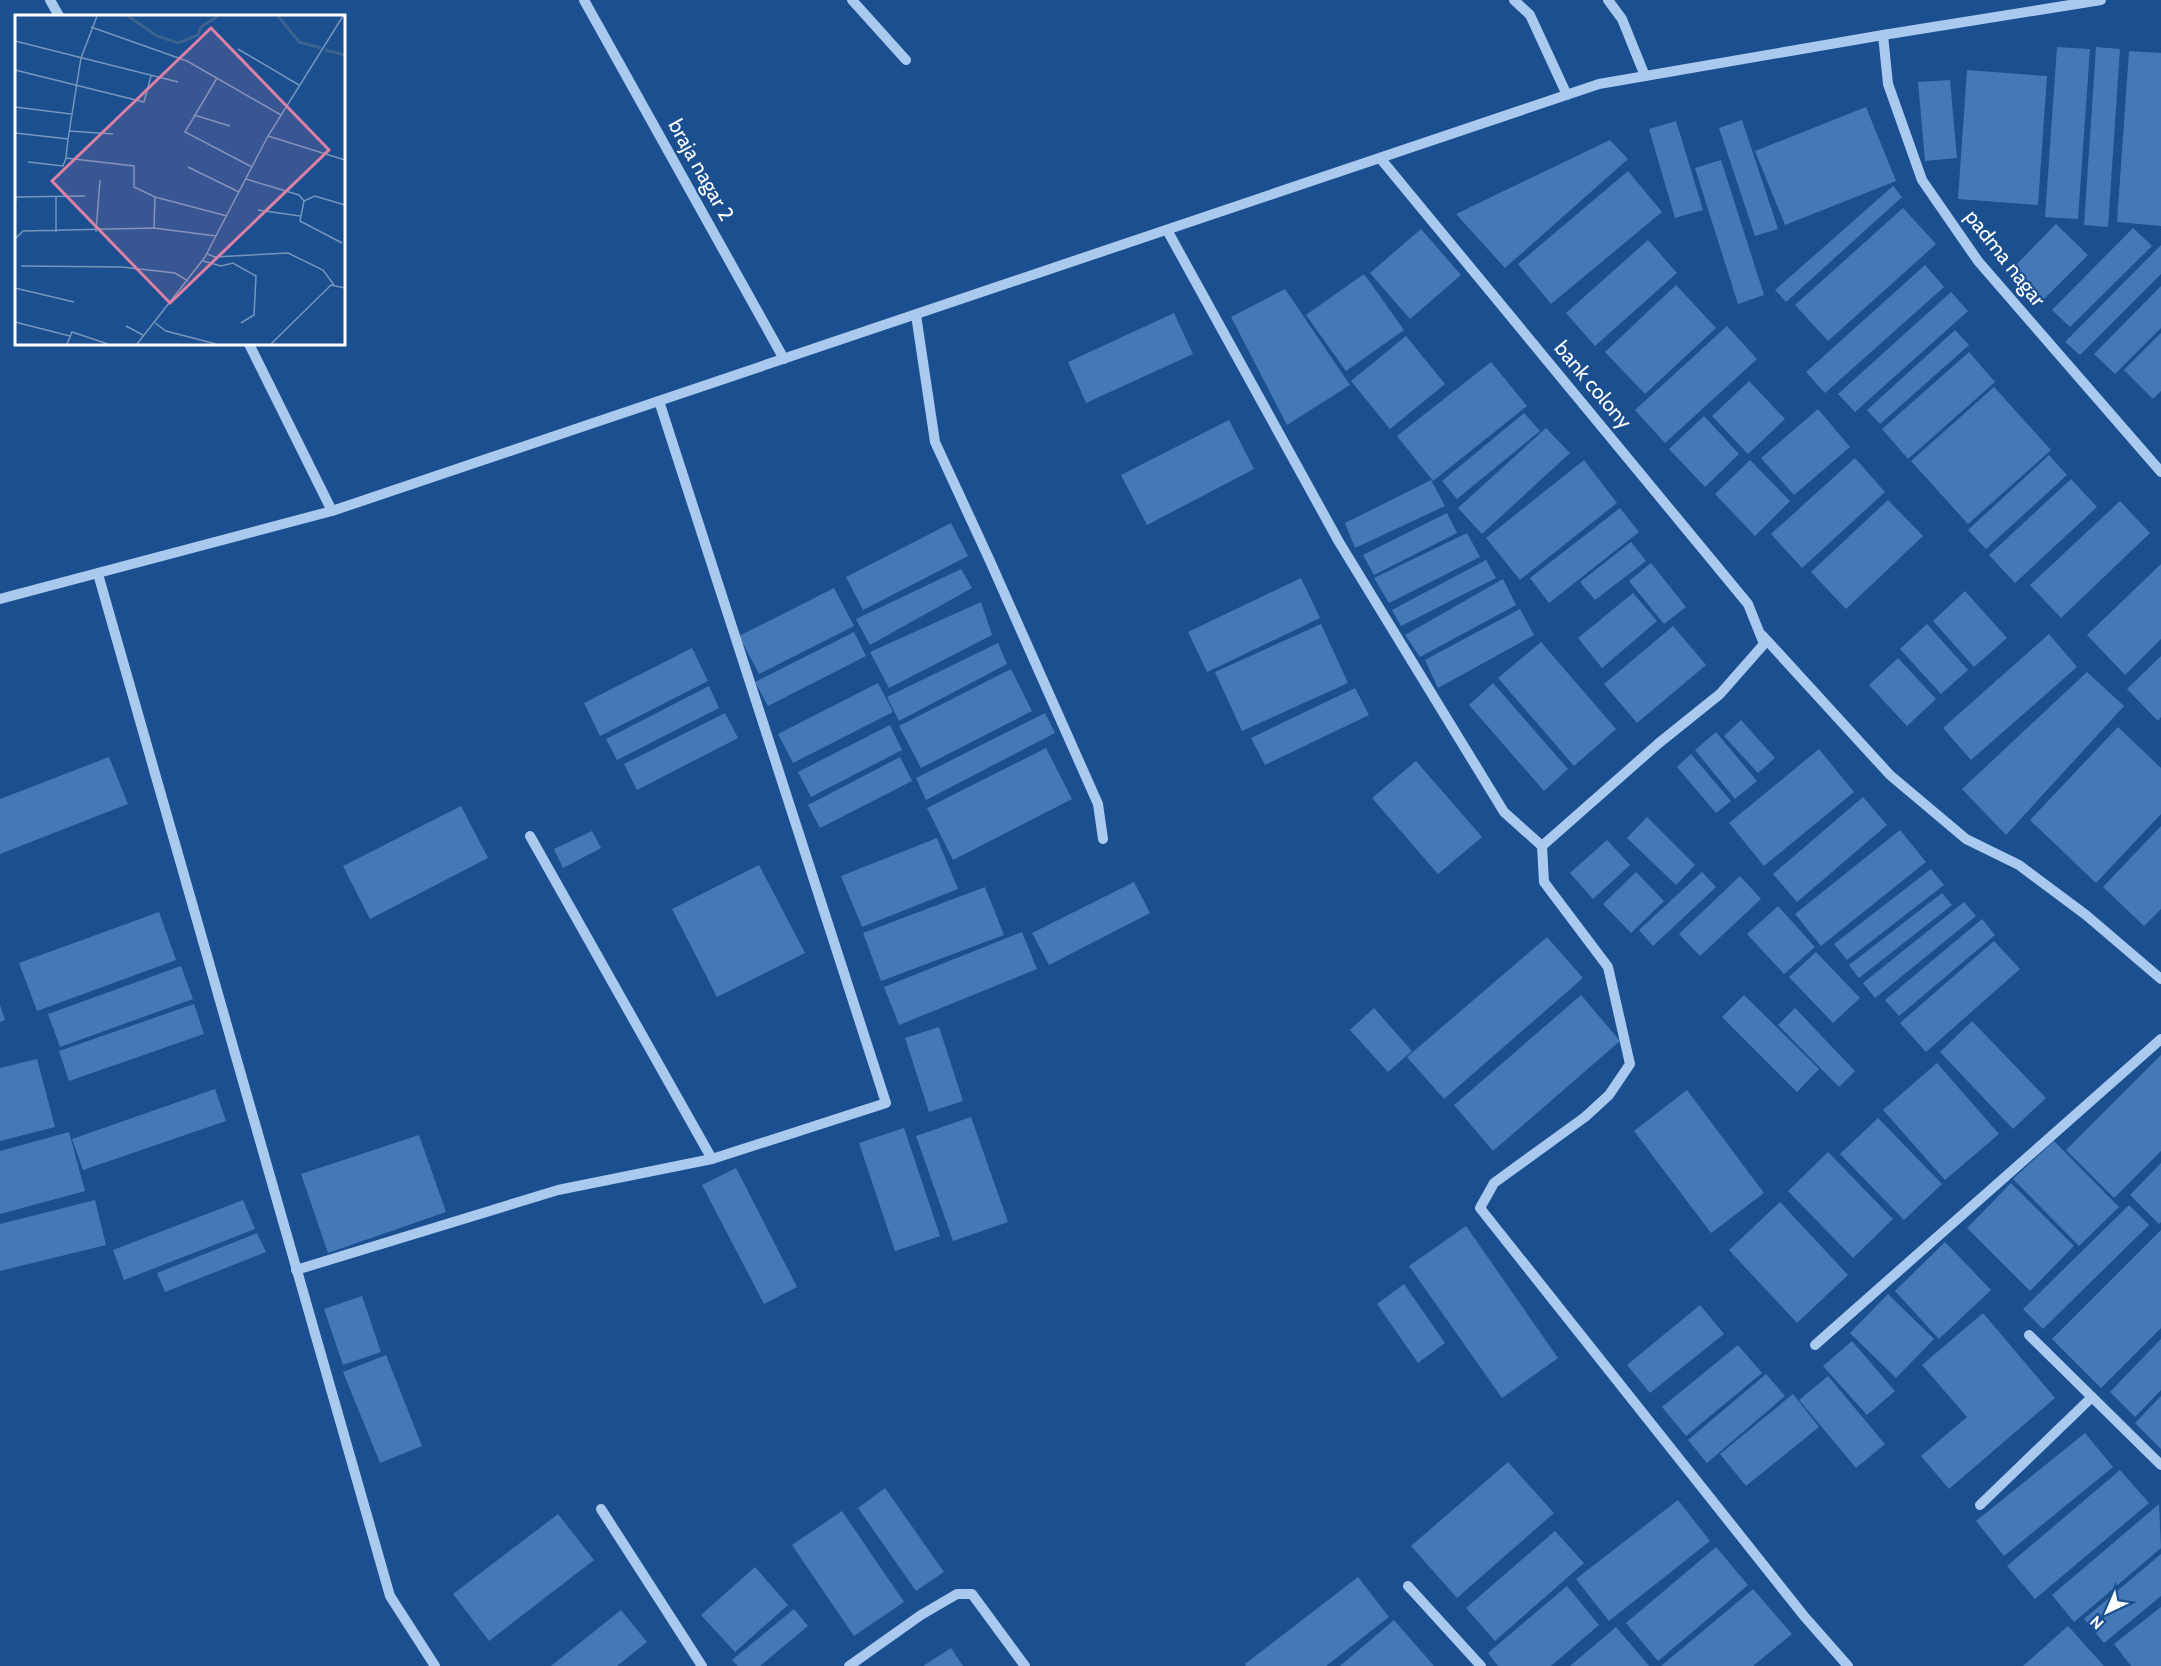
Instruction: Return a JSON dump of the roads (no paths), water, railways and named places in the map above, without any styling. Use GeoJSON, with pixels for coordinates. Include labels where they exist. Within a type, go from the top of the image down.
{"type":"FeatureCollection","features":[{"type":"Feature","properties":{"kind":"street"},"geometry":{"type":"LineString","coordinates":[[50,0],[58,15]]}},
{"type":"Feature","properties":{"kind":"street","name":"braja nagar 2"},"geometry":{"type":"LineString","coordinates":[[584,0],[784,359]]}},
{"type":"Feature","properties":{"kind":"street"},"geometry":{"type":"LineString","coordinates":[[852,0],[906,60]]}},
{"type":"Feature","properties":{"kind":"street"},"geometry":{"type":"LineString","coordinates":[[1514,0],[1530,15],[1567,95]]}},
{"type":"Feature","properties":{"kind":"street"},"geometry":{"type":"LineString","coordinates":[[1608,0],[1622,19],[1645,76]]}},
{"type":"Feature","properties":{"kind":"street"},"geometry":{"type":"LineString","coordinates":[[0,599],[332,511],[1599,84],[1882,34],[2101,0]]}},
{"type":"Feature","properties":{"kind":"street","name":"padma nagar"},"geometry":{"type":"LineString","coordinates":[[1882,34],[1888,84],[1922,180],[1978,261],[2161,472]]}},
{"type":"Feature","properties":{"kind":"street","name":"bank colony"},"geometry":{"type":"LineString","coordinates":[[1380,158],[1748,604],[1764,644],[1720,694],[1659,743],[1542,846]]}},
{"type":"Feature","properties":{"kind":"street"},"geometry":{"type":"LineString","coordinates":[[1167,230],[1339,542],[1504,812],[1542,846],[1544,882],[1608,967],[1630,1064],[1609,1095],[1585,1117],[1494,1183],[1480,1208],[1797,1607],[1848,1666]]}},
{"type":"Feature","properties":{"kind":"street"},"geometry":{"type":"LineString","coordinates":[[916,315],[935,442],[1098,804],[1103,839]]}},
{"type":"Feature","properties":{"kind":"street"},"geometry":{"type":"LineString","coordinates":[[249,345],[332,511]]}},
{"type":"Feature","properties":{"kind":"street"},"geometry":{"type":"LineString","coordinates":[[296,1270],[558,1190],[712,1160],[886,1102],[659,401]]}},
{"type":"Feature","properties":{"kind":"street"},"geometry":{"type":"LineString","coordinates":[[98,574],[390,1596],[435,1666]]}},
{"type":"Feature","properties":{"kind":"street"},"geometry":{"type":"LineString","coordinates":[[1759,631],[1890,775],[1966,839],[2019,865],[2086,915],[2161,979]]}},
{"type":"Feature","properties":{"kind":"street"},"geometry":{"type":"LineString","coordinates":[[530,836],[712,1160]]}},
{"type":"Feature","properties":{"kind":"street"},"geometry":{"type":"LineString","coordinates":[[1815,1345],[2161,1039]]}},
{"type":"Feature","properties":{"kind":"street"},"geometry":{"type":"LineString","coordinates":[[2029,1335],[2161,1465]]}},
{"type":"Feature","properties":{"kind":"street"},"geometry":{"type":"LineString","coordinates":[[1980,1505],[2092,1397]]}},
{"type":"Feature","properties":{"kind":"street"},"geometry":{"type":"LineString","coordinates":[[601,1509],[702,1666]]}},
{"type":"Feature","properties":{"kind":"street"},"geometry":{"type":"LineString","coordinates":[[1408,1586],[1481,1666]]}},
{"type":"Feature","properties":{"kind":"street"},"geometry":{"type":"LineString","coordinates":[[849,1666],[921,1615],[957,1594],[972,1594],[1025,1666]]}}]}
